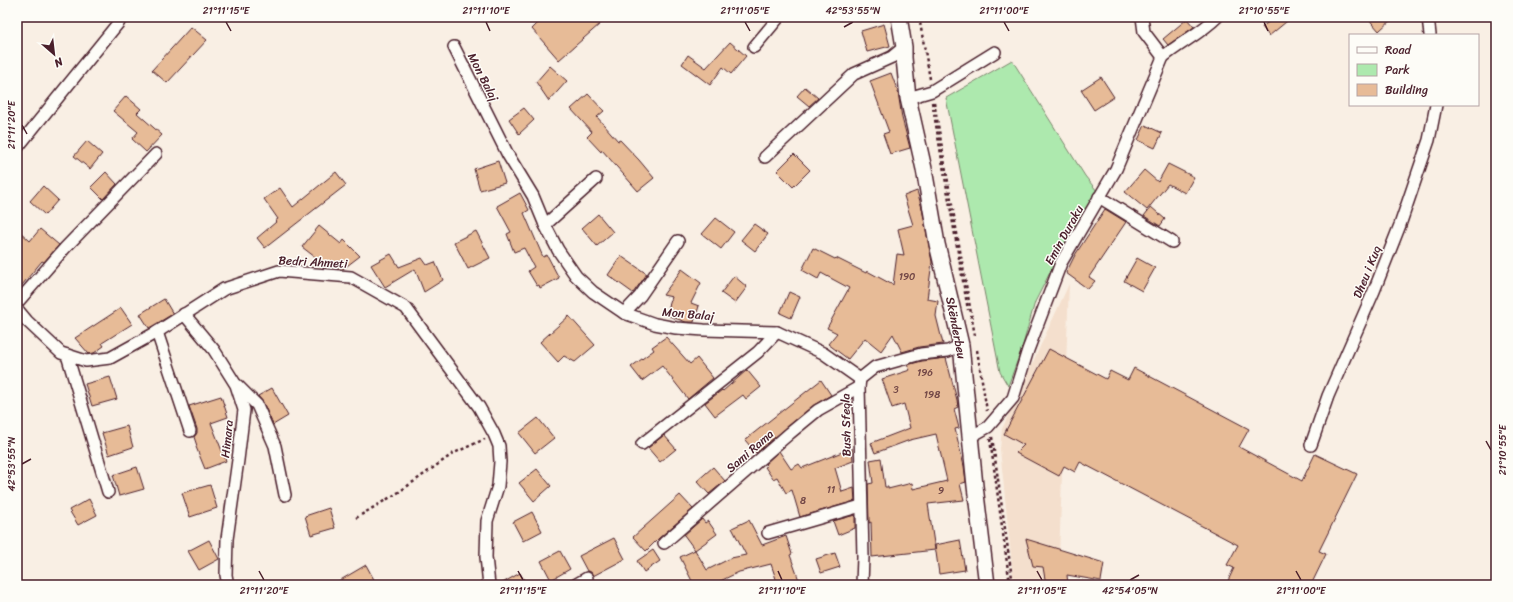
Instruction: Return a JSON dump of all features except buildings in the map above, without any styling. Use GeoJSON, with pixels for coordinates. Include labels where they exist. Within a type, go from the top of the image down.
{"type":"FeatureCollection","features":[{"type":"Feature","properties":{"kind":"main road","name":"Skënderbeu"},"geometry":{"type":"LineString","coordinates":[[899,17],[904,47],[908,98],[924,169],[937,244],[968,343],[970,437],[987,585]]}},
{"type":"Feature","properties":{"kind":"street"},"geometry":{"type":"LineString","coordinates":[[754,47],[779,17]]}},
{"type":"Feature","properties":{"kind":"street"},"geometry":{"type":"LineString","coordinates":[[1142,17],[1144,32],[1162,57],[1175,47],[1186,42],[1217,17]]}},
{"type":"Feature","properties":{"kind":"street"},"geometry":{"type":"LineString","coordinates":[[1428,17],[1430,34]]}},
{"type":"Feature","properties":{"kind":"street"},"geometry":{"type":"LineString","coordinates":[[17,148],[119,22]]}},
{"type":"Feature","properties":{"kind":"street","name":"Mon Balaj"},"geometry":{"type":"LineString","coordinates":[[454,46],[508,155],[533,196],[545,225],[558,250],[576,276],[593,292],[624,313],[655,324],[676,328],[704,330],[777,332],[823,353],[859,383]]}},
{"type":"Feature","properties":{"kind":"street"},"geometry":{"type":"LineString","coordinates":[[765,157],[854,74],[892,56],[904,47]]}},
{"type":"Feature","properties":{"kind":"street"},"geometry":{"type":"LineString","coordinates":[[908,98],[932,91],[995,52]]}},
{"type":"Feature","properties":{"kind":"street","name":"Emin Duraku"},"geometry":{"type":"LineString","coordinates":[[970,437],[990,426],[1013,398],[1028,350],[1061,264],[1116,169],[1162,57]]}},
{"type":"Feature","properties":{"kind":"street","name":"Dheu i Kuq"},"geometry":{"type":"LineString","coordinates":[[1311,445],[1328,396],[1374,291],[1400,225],[1429,140],[1436,106]]}},
{"type":"Feature","properties":{"kind":"street"},"geometry":{"type":"LineString","coordinates":[[17,303],[65,248],[156,154]]}},
{"type":"Feature","properties":{"kind":"street"},"geometry":{"type":"LineString","coordinates":[[545,225],[596,179]]}},
{"type":"Feature","properties":{"kind":"street"},"geometry":{"type":"LineString","coordinates":[[1099,197],[1172,242]]}},
{"type":"Feature","properties":{"kind":"street"},"geometry":{"type":"LineString","coordinates":[[624,313],[640,296],[678,241]]}},
{"type":"Feature","properties":{"kind":"street","name":"Bedri Ahmeti"},"geometry":{"type":"LineString","coordinates":[[17,309],[32,327],[61,353],[86,361],[110,358],[157,332],[224,289],[279,271],[351,277],[406,308],[479,407],[499,446],[500,462],[498,486],[487,521],[486,558],[489,585]]}},
{"type":"Feature","properties":{"kind":"street","name":"Himara"},"geometry":{"type":"LineString","coordinates":[[184,314],[214,350],[236,385],[244,410],[227,539],[226,575],[228,585]]}},
{"type":"Feature","properties":{"kind":"street"},"geometry":{"type":"LineString","coordinates":[[157,332],[190,431]]}},
{"type":"Feature","properties":{"kind":"street"},"geometry":{"type":"LineString","coordinates":[[642,444],[758,352],[777,332]]}},
{"type":"Feature","properties":{"kind":"street","name":"Bush Sfeqla"},"geometry":{"type":"LineString","coordinates":[[862,585],[859,383],[875,367],[921,354],[948,351],[968,343]]}},
{"type":"Feature","properties":{"kind":"street"},"geometry":{"type":"LineString","coordinates":[[67,355],[108,492]]}},
{"type":"Feature","properties":{"kind":"street","name":"Sami Rama"},"geometry":{"type":"LineString","coordinates":[[664,543],[818,410],[859,383]]}},
{"type":"Feature","properties":{"kind":"street"},"geometry":{"type":"LineString","coordinates":[[236,385],[257,405],[275,446],[286,495]]}},
{"type":"Feature","properties":{"kind":"street"},"geometry":{"type":"LineString","coordinates":[[768,533],[861,506]]}},
{"type":"Feature","properties":{"kind":"street"},"geometry":{"type":"LineString","coordinates":[[575,585],[587,578]]}},
{"type":"Feature","properties":{"kind":"path"},"geometry":{"type":"LineString","coordinates":[[919,17],[943,147],[968,343]]}},
{"type":"Feature","properties":{"kind":"path"},"geometry":{"type":"LineString","coordinates":[[977,348],[1013,585]]}},
{"type":"Feature","properties":{"kind":"path"},"geometry":{"type":"LineString","coordinates":[[356,518],[399,492],[454,453],[494,434]]}},
{"type":"Feature","properties":{"kind":"shaded area"},"geometry":{"type":"Polygon","coordinates":[[[1069,284],[1058,585],[1014,585],[1000,449],[1002,429],[1069,284]]]}},
{"type":"Feature","properties":{"kind":"green space"},"geometry":{"type":"Polygon","coordinates":[[[1012,60],[1085,176],[1097,191],[1072,229],[1035,302],[1022,348],[1008,386],[1000,372],[946,98],[1012,60]]]}}]}
